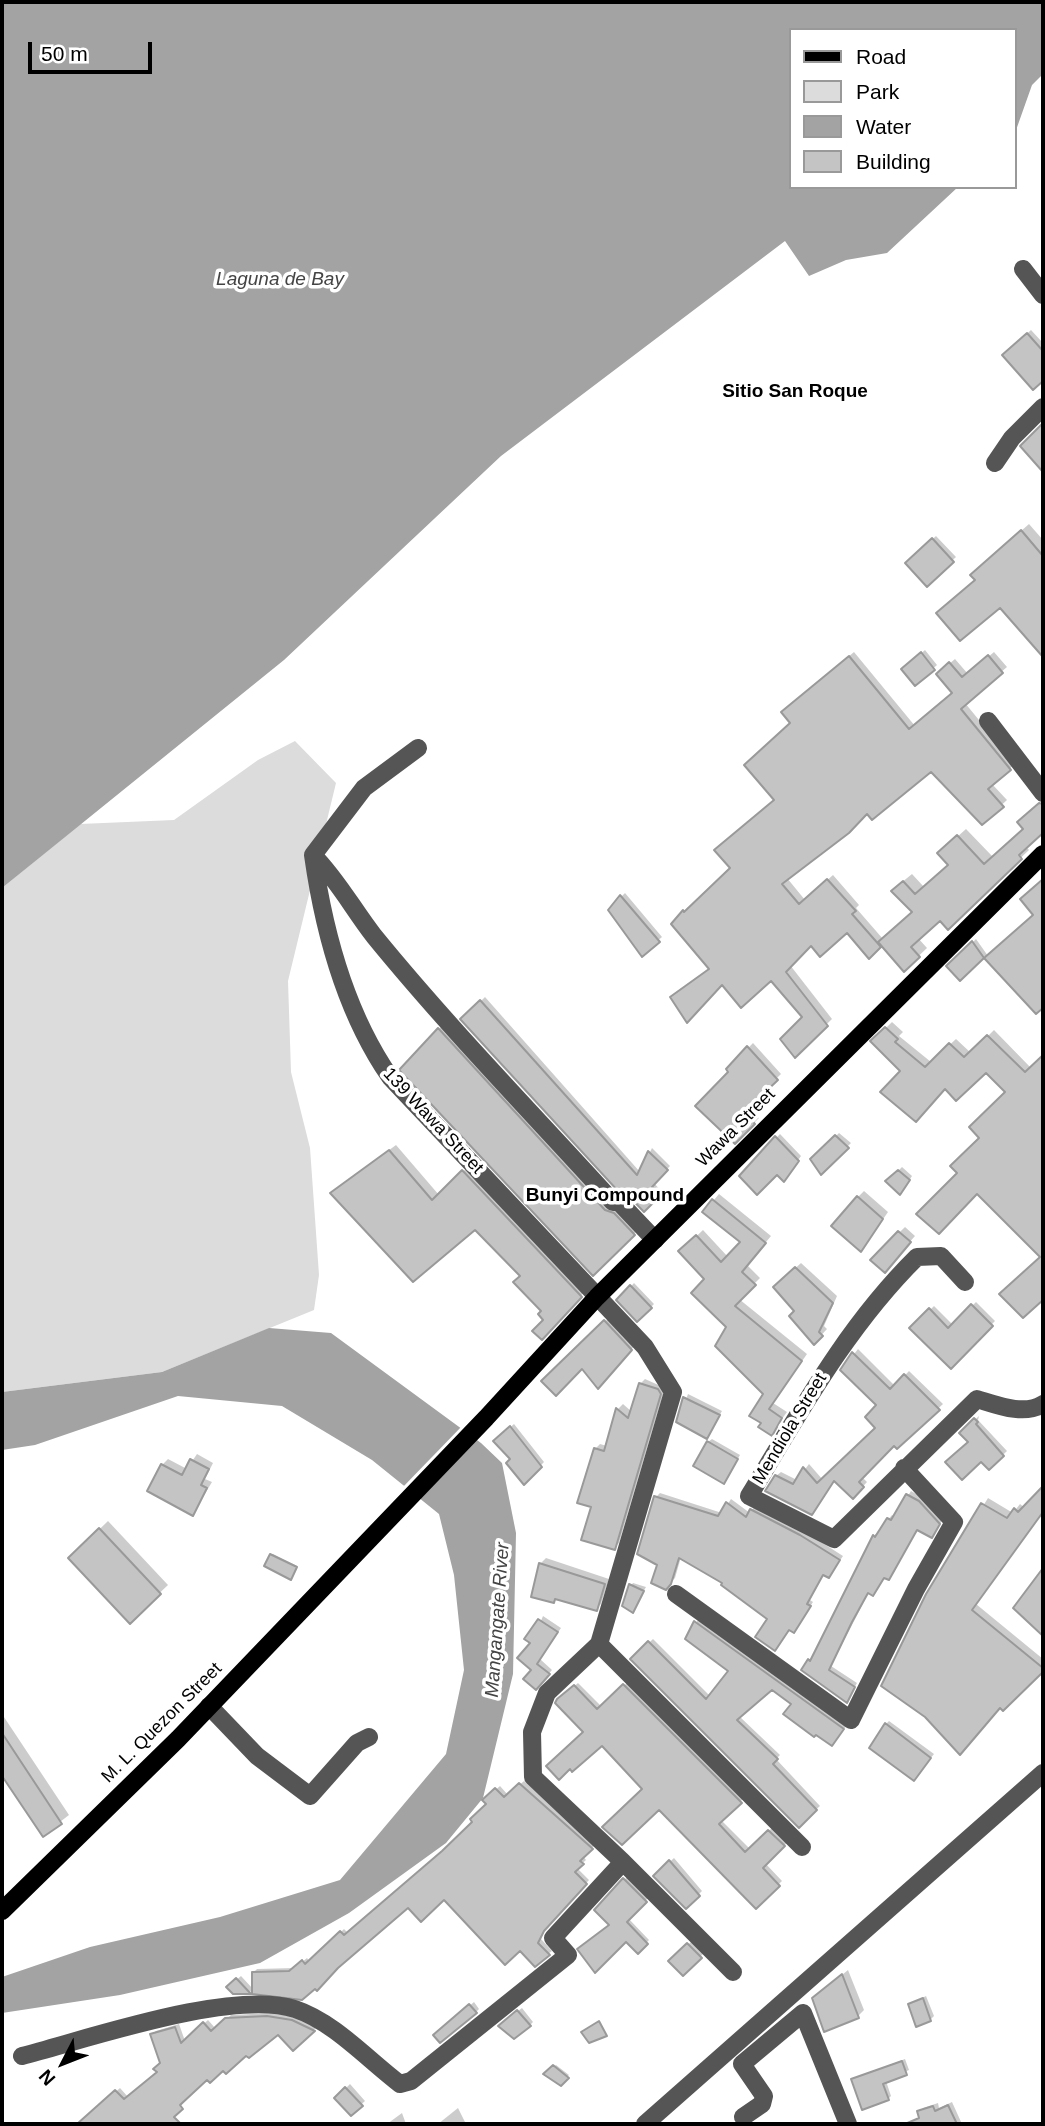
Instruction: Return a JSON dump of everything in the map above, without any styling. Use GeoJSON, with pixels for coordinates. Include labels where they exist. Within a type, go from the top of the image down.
{"type":"FeatureCollection","features":[{"type":"Feature","properties":{"kind":"main road","name":"Wawa Street"},"geometry":{"type":"LineString","coordinates":[[349,1560],[597,1297],[1043,854]]}},
{"type":"Feature","properties":{"kind":"main road","name":"M. L. Quezon Street"},"geometry":{"type":"LineString","coordinates":[[2,1912],[209,1706],[349,1560]]}},
{"type":"Feature","properties":{"kind":"street"},"geometry":{"type":"LineString","coordinates":[[1023,269],[1043,295]]}},
{"type":"Feature","properties":{"kind":"street"},"geometry":{"type":"LineString","coordinates":[[995,463],[1012,438],[1043,407]]}},
{"type":"Feature","properties":{"kind":"street"},"geometry":{"type":"LineString","coordinates":[[988,721],[1043,793]]}},
{"type":"Feature","properties":{"kind":"street"},"geometry":{"type":"LineString","coordinates":[[418,748],[364,788],[313,855],[327,869],[374,935],[454,1026],[613,1202],[620,1202],[655,1240]]}},
{"type":"Feature","properties":{"kind":"street","name":"139 Wawa Street"},"geometry":{"type":"LineString","coordinates":[[313,855],[321,913],[345,990],[369,1047],[390,1077],[645,1347],[673,1391],[600,1644]]}},
{"type":"Feature","properties":{"kind":"street","name":"Mendiola Street"},"geometry":{"type":"LineString","coordinates":[[965,1282],[941,1256],[918,1257],[908,1266],[887,1287],[828,1365],[749,1496],[834,1539],[977,1399],[1009,1408],[1036,1409],[1043,1404]]}},
{"type":"Feature","properties":{"kind":"street"},"geometry":{"type":"LineString","coordinates":[[676,1594],[851,1720],[916,1589],[954,1522],[904,1468]]}},
{"type":"Feature","properties":{"kind":"street"},"geometry":{"type":"LineString","coordinates":[[733,1972],[533,1777],[532,1732],[547,1693],[600,1644],[802,1847]]}},
{"type":"Feature","properties":{"kind":"street"},"geometry":{"type":"LineString","coordinates":[[209,1706],[257,1756],[310,1796],[357,1743],[369,1737]]}},
{"type":"Feature","properties":{"kind":"street"},"geometry":{"type":"LineString","coordinates":[[645,2124],[1043,1773]]}},
{"type":"Feature","properties":{"kind":"street"},"geometry":{"type":"LineString","coordinates":[[22,2056],[208,2009],[270,2004],[295,2010],[318,2020],[400,2084],[411,2081],[568,1955],[553,1938],[623,1862]]}},
{"type":"Feature","properties":{"kind":"street"},"geometry":{"type":"LineString","coordinates":[[743,2118],[762,2104],[764,2096],[741,2064],[803,2013],[848,2124]]}},
{"type":"Feature","properties":{"kind":"green space"},"geometry":{"type":"Polygon","coordinates":[[[295,741],[336,783],[288,981],[291,1072],[310,1148],[319,1275],[314,1310],[162,1372],[2,1392],[2,888],[80,824],[174,820],[258,760],[295,741]]]}},
{"type":"Feature","properties":{"kind":"water","name":"Laguna de Bay"},"geometry":{"type":"Polygon","coordinates":[[[2,2],[1043,2],[1043,74],[1032,85],[1017,127],[1017,28],[790,28],[790,189],[956,189],[887,253],[846,260],[809,276],[785,241],[501,456],[284,660],[2,888],[2,2]]]}},
{"type":"Feature","properties":{"kind":"water","name":"Mangangate River"},"geometry":{"type":"Polygon","coordinates":[[[269,1328],[331,1333],[481,1443],[502,1463],[516,1533],[513,1674],[483,1798],[446,1843],[349,1913],[260,1963],[120,1995],[2,2013],[2,1977],[90,1947],[220,1917],[340,1880],[446,1754],[464,1670],[454,1575],[439,1514],[372,1460],[282,1406],[178,1396],[35,1445],[2,1450],[2,1392],[162,1372],[269,1328]]]}},
{"type":"Feature","properties":{"kind":"pier"},"geometry":{"type":"Polygon","coordinates":[[[463,1425],[479,1437],[418,1501],[402,1488],[463,1425]]]}},
{"type":"Feature","properties":{"kind":"building"},"geometry":{"type":"Polygon","coordinates":[[[1027,333],[1043,351],[1043,381],[1033,390],[1002,355],[1027,333]]]}},
{"type":"Feature","properties":{"kind":"building"},"geometry":{"type":"Polygon","coordinates":[[[1043,423],[1043,472],[1020,446],[1043,423]]]}},
{"type":"Feature","properties":{"kind":"building"},"geometry":{"type":"Polygon","coordinates":[[[1021,530],[1043,556],[1043,657],[1000,608],[960,641],[936,613],[975,580],[970,575],[1021,530]]]}},
{"type":"Feature","properties":{"kind":"building"},"geometry":{"type":"Polygon","coordinates":[[[932,538],[954,562],[927,587],[905,563],[932,538]]]}},
{"type":"Feature","properties":{"kind":"building"},"geometry":{"type":"Polygon","coordinates":[[[921,652],[935,670],[915,686],[901,669],[921,652]]]}},
{"type":"Feature","properties":{"kind":"building"},"geometry":{"type":"Polygon","coordinates":[[[988,655],[1003,673],[961,709],[1011,770],[988,789],[1004,807],[982,825],[931,772],[872,820],[867,814],[849,833],[782,884],[799,904],[827,879],[856,911],[852,914],[881,947],[869,959],[847,933],[820,957],[811,946],[786,972],[828,1026],[795,1058],[780,1039],[802,1017],[771,981],[741,1008],[722,985],[687,1023],[670,997],[709,969],[671,924],[730,868],[714,850],[774,800],[744,765],[790,723],[781,712],[849,656],[909,729],[952,693],[936,674],[949,662],[962,677],[988,655]]]}},
{"type":"Feature","properties":{"kind":"building"},"geometry":{"type":"Polygon","coordinates":[[[1039,803],[1043,804],[1043,833],[1019,855],[1022,859],[948,930],[940,921],[911,947],[920,957],[904,972],[878,942],[912,912],[891,891],[903,881],[915,894],[948,865],[937,853],[957,835],[984,864],[1023,829],[1017,822],[1039,803]]]}},
{"type":"Feature","properties":{"kind":"building"},"geometry":{"type":"Polygon","coordinates":[[[1043,879],[1043,1008],[1036,1014],[984,958],[1033,915],[1020,899],[1043,879]]]}},
{"type":"Feature","properties":{"kind":"building"},"geometry":{"type":"Polygon","coordinates":[[[620,895],[660,942],[642,957],[608,910],[620,895]]]}},
{"type":"Feature","properties":{"kind":"building"},"geometry":{"type":"Polygon","coordinates":[[[972,941],[984,958],[960,981],[946,966],[972,941]]]}},
{"type":"Feature","properties":{"kind":"building"},"geometry":{"type":"Polygon","coordinates":[[[480,1000],[637,1175],[648,1151],[668,1170],[652,1187],[660,1196],[644,1212],[627,1194],[618,1191],[460,1019],[480,1000]]]}},
{"type":"Feature","properties":{"kind":"building"},"geometry":{"type":"Polygon","coordinates":[[[885,1027],[898,1039],[895,1042],[925,1067],[949,1043],[964,1057],[987,1035],[1025,1072],[1043,1055],[1043,1300],[1023,1318],[999,1294],[1040,1257],[977,1194],[939,1234],[916,1214],[957,1173],[950,1166],[979,1138],[969,1127],[1005,1092],[986,1073],[956,1101],[945,1089],[916,1122],[880,1092],[900,1071],[870,1041],[885,1027]]]}},
{"type":"Feature","properties":{"kind":"building"},"geometry":{"type":"Polygon","coordinates":[[[438,1028],[605,1210],[614,1213],[635,1235],[593,1276],[399,1070],[438,1028]]]}},
{"type":"Feature","properties":{"kind":"building"},"geometry":{"type":"Polygon","coordinates":[[[747,1046],[778,1080],[744,1112],[755,1124],[735,1144],[695,1106],[728,1072],[726,1069],[747,1046]]]}},
{"type":"Feature","properties":{"kind":"building"},"geometry":{"type":"Polygon","coordinates":[[[835,1135],[849,1148],[821,1175],[810,1159],[835,1135]]]}},
{"type":"Feature","properties":{"kind":"building"},"geometry":{"type":"Polygon","coordinates":[[[775,1136],[799,1161],[784,1182],[777,1175],[757,1195],[739,1176],[775,1136]]]}},
{"type":"Feature","properties":{"kind":"building"},"geometry":{"type":"Polygon","coordinates":[[[389,1150],[432,1200],[462,1170],[582,1297],[542,1340],[532,1331],[543,1320],[538,1314],[541,1311],[513,1282],[520,1276],[475,1230],[413,1282],[330,1193],[389,1150]]]}},
{"type":"Feature","properties":{"kind":"building"},"geometry":{"type":"Polygon","coordinates":[[[898,1170],[910,1180],[900,1195],[885,1181],[898,1170]]]}},
{"type":"Feature","properties":{"kind":"building"},"geometry":{"type":"Polygon","coordinates":[[[857,1196],[883,1219],[861,1252],[831,1226],[857,1196]]]}},
{"type":"Feature","properties":{"kind":"building"},"geometry":{"type":"Polygon","coordinates":[[[712,1199],[766,1243],[742,1272],[756,1285],[735,1306],[802,1361],[769,1409],[782,1418],[772,1436],[758,1427],[761,1423],[749,1416],[763,1394],[715,1346],[726,1327],[691,1293],[704,1279],[678,1251],[696,1235],[721,1262],[740,1242],[702,1212],[712,1199]]]}},
{"type":"Feature","properties":{"kind":"building"},"geometry":{"type":"Polygon","coordinates":[[[898,1231],[911,1242],[885,1273],[870,1260],[898,1231]]]}},
{"type":"Feature","properties":{"kind":"building"},"geometry":{"type":"Polygon","coordinates":[[[795,1267],[833,1303],[819,1332],[823,1336],[814,1345],[789,1316],[794,1311],[773,1287],[795,1267]]]}},
{"type":"Feature","properties":{"kind":"building"},"geometry":{"type":"Polygon","coordinates":[[[630,1285],[652,1308],[637,1322],[616,1300],[630,1285]]]}},
{"type":"Feature","properties":{"kind":"building"},"geometry":{"type":"Polygon","coordinates":[[[971,1304],[993,1326],[951,1369],[909,1328],[929,1308],[948,1328],[971,1304]]]}},
{"type":"Feature","properties":{"kind":"building"},"geometry":{"type":"Polygon","coordinates":[[[604,1320],[632,1350],[598,1389],[582,1369],[556,1396],[541,1381],[604,1320]]]}},
{"type":"Feature","properties":{"kind":"building"},"geometry":{"type":"Polygon","coordinates":[[[852,1352],[890,1389],[904,1374],[940,1410],[897,1449],[894,1446],[859,1482],[864,1487],[853,1499],[834,1481],[812,1515],[765,1491],[775,1475],[793,1484],[803,1467],[817,1483],[875,1428],[865,1417],[876,1405],[840,1370],[852,1352]]]}},
{"type":"Feature","properties":{"kind":"building"},"geometry":{"type":"Polygon","coordinates":[[[639,1383],[658,1389],[661,1394],[615,1550],[581,1540],[591,1507],[577,1503],[594,1448],[604,1451],[616,1408],[628,1418],[639,1383]]]}},
{"type":"Feature","properties":{"kind":"building"},"geometry":{"type":"Polygon","coordinates":[[[683,1397],[720,1415],[707,1439],[676,1422],[683,1397]]]}},
{"type":"Feature","properties":{"kind":"building"},"geometry":{"type":"Polygon","coordinates":[[[974,1418],[978,1422],[976,1424],[1004,1456],[989,1470],[981,1462],[962,1480],[945,1462],[968,1442],[959,1433],[974,1418]]]}},
{"type":"Feature","properties":{"kind":"building"},"geometry":{"type":"Polygon","coordinates":[[[510,1426],[542,1467],[524,1485],[506,1463],[510,1459],[493,1441],[510,1426]]]}},
{"type":"Feature","properties":{"kind":"building"},"geometry":{"type":"Polygon","coordinates":[[[707,1441],[738,1459],[724,1484],[693,1466],[707,1441]]]}},
{"type":"Feature","properties":{"kind":"building"},"geometry":{"type":"Polygon","coordinates":[[[190,1459],[209,1469],[201,1485],[207,1488],[193,1516],[147,1491],[161,1464],[182,1475],[190,1459]]]}},
{"type":"Feature","properties":{"kind":"building"},"geometry":{"type":"Polygon","coordinates":[[[1043,1486],[1043,1512],[972,1610],[1043,1668],[1043,1672],[1003,1711],[1000,1708],[960,1755],[925,1717],[881,1686],[926,1594],[981,1503],[1007,1518],[1014,1508],[1018,1512],[1043,1486]]]}},
{"type":"Feature","properties":{"kind":"building"},"geometry":{"type":"Polygon","coordinates":[[[906,1494],[919,1501],[940,1524],[932,1538],[917,1530],[889,1580],[884,1578],[873,1596],[868,1593],[852,1622],[829,1670],[855,1687],[847,1703],[801,1670],[808,1659],[810,1661],[873,1535],[875,1537],[887,1518],[891,1520],[906,1494]]]}},
{"type":"Feature","properties":{"kind":"building"},"geometry":{"type":"Polygon","coordinates":[[[654,1496],[718,1516],[726,1502],[746,1517],[750,1509],[840,1560],[829,1578],[823,1575],[807,1604],[811,1606],[794,1633],[789,1630],[775,1651],[755,1637],[767,1619],[721,1585],[722,1583],[679,1558],[671,1584],[666,1590],[651,1583],[657,1565],[637,1554],[654,1496]]]}},
{"type":"Feature","properties":{"kind":"building"},"geometry":{"type":"Polygon","coordinates":[[[99,1528],[161,1594],[130,1624],[68,1558],[99,1528]]]}},
{"type":"Feature","properties":{"kind":"building"},"geometry":{"type":"Polygon","coordinates":[[[270,1554],[297,1567],[291,1580],[264,1566],[270,1554]]]}},
{"type":"Feature","properties":{"kind":"building"},"geometry":{"type":"Polygon","coordinates":[[[539,1563],[605,1584],[597,1611],[555,1599],[554,1603],[531,1597],[539,1563]]]}},
{"type":"Feature","properties":{"kind":"building"},"geometry":{"type":"Polygon","coordinates":[[[1043,1568],[1043,1636],[1013,1608],[1043,1568]]]}},
{"type":"Feature","properties":{"kind":"building"},"geometry":{"type":"Polygon","coordinates":[[[629,1584],[644,1591],[633,1613],[622,1606],[629,1584]]]}},
{"type":"Feature","properties":{"kind":"building"},"geometry":{"type":"Polygon","coordinates":[[[538,1619],[558,1632],[537,1664],[550,1674],[536,1690],[523,1679],[531,1670],[517,1658],[530,1643],[524,1639],[538,1619]]]}},
{"type":"Feature","properties":{"kind":"building"},"geometry":{"type":"Polygon","coordinates":[[[694,1621],[844,1729],[832,1746],[816,1735],[814,1737],[783,1714],[791,1704],[772,1690],[737,1720],[778,1759],[773,1764],[817,1810],[799,1828],[630,1659],[648,1641],[706,1699],[728,1671],[685,1639],[694,1621]]]}},
{"type":"Feature","properties":{"kind":"building"},"geometry":{"type":"Polygon","coordinates":[[[623,1684],[742,1803],[719,1824],[745,1852],[768,1830],[785,1846],[763,1868],[780,1886],[756,1909],[659,1810],[622,1845],[602,1827],[642,1789],[602,1746],[559,1780],[546,1766],[583,1732],[555,1703],[557,1699],[574,1685],[597,1709],[623,1684]]]}},
{"type":"Feature","properties":{"kind":"building"},"geometry":{"type":"Polygon","coordinates":[[[885,1723],[931,1758],[914,1781],[869,1748],[885,1723]]]}},
{"type":"Feature","properties":{"kind":"building"},"geometry":{"type":"Polygon","coordinates":[[[2,1733],[62,1824],[43,1837],[2,1776],[2,1733]]]}},
{"type":"Feature","properties":{"kind":"building"},"geometry":{"type":"Polygon","coordinates":[[[519,1783],[593,1849],[580,1861],[584,1864],[575,1872],[587,1884],[544,1931],[538,1943],[550,1955],[535,1967],[520,1951],[505,1965],[444,1900],[421,1922],[408,1908],[338,1968],[317,1991],[315,1989],[302,2000],[252,1994],[252,1972],[289,1971],[302,1960],[305,1964],[340,1931],[344,1935],[442,1851],[472,1822],[470,1819],[486,1804],[482,1800],[495,1788],[504,1797],[519,1783]]]}},
{"type":"Feature","properties":{"kind":"building"},"geometry":{"type":"Polygon","coordinates":[[[669,1860],[700,1896],[686,1909],[653,1876],[669,1860]]]}},
{"type":"Feature","properties":{"kind":"building"},"geometry":{"type":"Polygon","coordinates":[[[623,1878],[647,1902],[627,1922],[648,1944],[638,1954],[626,1942],[595,1973],[577,1949],[609,1925],[594,1910],[623,1878]]]}},
{"type":"Feature","properties":{"kind":"building"},"geometry":{"type":"Polygon","coordinates":[[[687,1943],[702,1958],[683,1976],[668,1961],[687,1943]]]}},
{"type":"Feature","properties":{"kind":"building"},"geometry":{"type":"Polygon","coordinates":[[[842,1974],[859,2018],[824,2032],[812,1998],[842,1974]]]}},
{"type":"Feature","properties":{"kind":"building"},"geometry":{"type":"Polygon","coordinates":[[[236,1978],[251,1994],[233,1994],[226,1987],[236,1978]]]}},
{"type":"Feature","properties":{"kind":"building"},"geometry":{"type":"Polygon","coordinates":[[[923,1998],[931,2021],[916,2027],[908,2004],[923,1998]]]}},
{"type":"Feature","properties":{"kind":"building"},"geometry":{"type":"Polygon","coordinates":[[[469,2004],[477,2013],[440,2043],[433,2035],[469,2004]]]}},
{"type":"Feature","properties":{"kind":"building"},"geometry":{"type":"Polygon","coordinates":[[[517,2010],[531,2026],[514,2039],[498,2026],[517,2010]]]}},
{"type":"Feature","properties":{"kind":"building"},"geometry":{"type":"Polygon","coordinates":[[[267,2016],[292,2020],[315,2031],[293,2051],[278,2035],[249,2058],[246,2056],[226,2074],[223,2071],[210,2083],[207,2080],[180,2105],[183,2109],[174,2117],[181,2124],[77,2124],[115,2090],[124,2099],[157,2072],[153,2069],[160,2063],[150,2034],[175,2027],[181,2043],[203,2022],[211,2031],[225,2018],[267,2016]]]}},
{"type":"Feature","properties":{"kind":"building"},"geometry":{"type":"Polygon","coordinates":[[[599,2021],[607,2036],[589,2043],[581,2032],[599,2021]]]}},
{"type":"Feature","properties":{"kind":"building"},"geometry":{"type":"Polygon","coordinates":[[[902,2061],[907,2075],[883,2084],[889,2100],[862,2110],[851,2079],[902,2061]]]}},
{"type":"Feature","properties":{"kind":"building"},"geometry":{"type":"Polygon","coordinates":[[[553,2065],[569,2078],[561,2086],[543,2074],[553,2065]]]}},
{"type":"Feature","properties":{"kind":"building"},"geometry":{"type":"Polygon","coordinates":[[[345,2087],[363,2106],[351,2116],[334,2098],[345,2087]]]}},
{"type":"Feature","properties":{"kind":"building"},"geometry":{"type":"Polygon","coordinates":[[[948,2105],[957,2124],[905,2124],[919,2118],[917,2111],[933,2106],[935,2111],[948,2105]]]}},
{"type":"Feature","properties":{"kind":"district","name":"Sitio San Roque"},"geometry":{"type":"Point","coordinates":[795,392]}},
{"type":"Feature","properties":{"kind":"district","name":"Bunyi Compound"},"geometry":{"type":"Point","coordinates":[605,1196]}}]}
